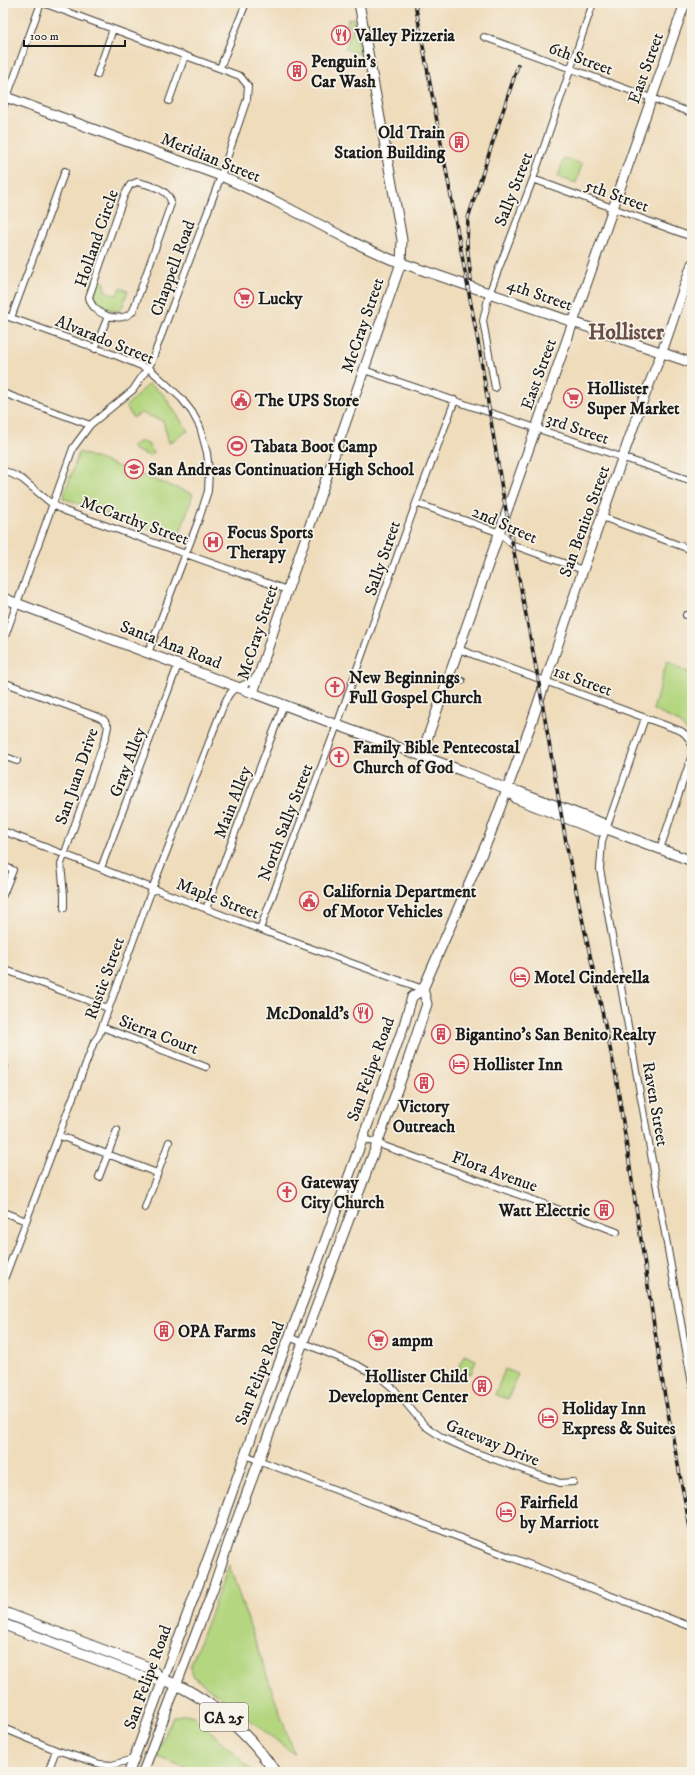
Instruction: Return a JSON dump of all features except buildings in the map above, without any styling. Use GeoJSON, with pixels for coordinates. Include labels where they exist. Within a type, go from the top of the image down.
{"type":"FeatureCollection","features":[{"type":"Feature","properties":{"kind":"main road","name":"CA 25"},"geometry":{"type":"LineString","coordinates":[[3,1612],[150,1668],[162,1680]]}},
{"type":"Feature","properties":{"kind":"main road","name":"CA 25"},"geometry":{"type":"LineString","coordinates":[[3,1624],[146,1678],[162,1680],[176,1685],[204,1702],[228,1721],[259,1751],[275,1772]]}},
{"type":"Feature","properties":{"kind":"street"},"geometry":{"type":"LineString","coordinates":[[3,108],[5,96],[42,3],[220,68],[246,3]]}},
{"type":"Feature","properties":{"kind":"street","name":"McCray Street"},"geometry":{"type":"LineString","coordinates":[[253,693],[287,590],[401,263],[402,240],[359,3]]}},
{"type":"Feature","properties":{"kind":"street","name":"Sally Street"},"geometry":{"type":"LineString","coordinates":[[495,388],[483,321],[489,294],[533,179],[593,3]]}},
{"type":"Feature","properties":{"kind":"street","name":"East Street"},"geometry":{"type":"LineString","coordinates":[[421,756],[685,3]]}},
{"type":"Feature","properties":{"kind":"street"},"geometry":{"type":"LineString","coordinates":[[97,75],[113,29]]}},
{"type":"Feature","properties":{"kind":"street","name":"6th Street"},"geometry":{"type":"LineString","coordinates":[[484,37],[692,113]]}},
{"type":"Feature","properties":{"kind":"street"},"geometry":{"type":"LineString","coordinates":[[169,101],[185,56]]}},
{"type":"Feature","properties":{"kind":"street","name":"Chappell Road"},"geometry":{"type":"LineString","coordinates":[[3,642],[73,448],[90,425],[133,390],[148,369],[221,176],[247,99],[248,86],[240,76],[220,68]]}},
{"type":"Feature","properties":{"kind":"street","name":"Meridian Street"},"geometry":{"type":"LineString","coordinates":[[5,96],[221,176],[273,200],[367,249],[401,263]]}},
{"type":"Feature","properties":{"kind":"street"},"geometry":{"type":"LineString","coordinates":[[11,318],[65,171]]}},
{"type":"Feature","properties":{"kind":"street","name":"5th Street"},"geometry":{"type":"LineString","coordinates":[[533,179],[692,237]]}},
{"type":"Feature","properties":{"kind":"street","name":"Holland Circle"},"geometry":{"type":"LineString","coordinates":[[135,183],[145,184],[160,189],[168,195],[171,200],[170,210],[133,311],[130,315],[123,318],[108,316],[92,307],[89,297],[128,187],[135,183]]}},
{"type":"Feature","properties":{"kind":"street","name":"4th Street"},"geometry":{"type":"LineString","coordinates":[[401,263],[692,363]]}},
{"type":"Feature","properties":{"kind":"street","name":"San Benito Street"},"geometry":{"type":"LineString","coordinates":[[507,789],[641,405],[662,352],[692,264]]}},
{"type":"Feature","properties":{"kind":"street","name":"Alvarado Street"},"geometry":{"type":"LineString","coordinates":[[3,315],[148,369],[175,390],[185,402],[200,427],[206,448],[209,470],[208,491],[199,519],[148,653]]}},
{"type":"Feature","properties":{"kind":"street"},"geometry":{"type":"LineString","coordinates":[[95,349],[108,316]]}},
{"type":"Feature","properties":{"kind":"street","name":"3rd Street"},"geometry":{"type":"LineString","coordinates":[[364,370],[692,481]]}},
{"type":"Feature","properties":{"kind":"street"},"geometry":{"type":"LineString","coordinates":[[3,393],[90,425]]}},
{"type":"Feature","properties":{"kind":"street","name":"Sally Street"},"geometry":{"type":"LineString","coordinates":[[337,725],[455,400]]}},
{"type":"Feature","properties":{"kind":"street","name":"McCarthy Street"},"geometry":{"type":"LineString","coordinates":[[3,470],[22,479],[52,504],[65,510],[287,590]]}},
{"type":"Feature","properties":{"kind":"street","name":"2nd Street"},"geometry":{"type":"LineString","coordinates":[[416,504],[500,533],[513,545],[583,570]]}},
{"type":"Feature","properties":{"kind":"street"},"geometry":{"type":"LineString","coordinates":[[602,517],[692,550]]}},
{"type":"Feature","properties":{"kind":"street","name":"Santa Ana Road"},"geometry":{"type":"LineString","coordinates":[[3,598],[337,725],[463,771],[507,789],[520,792],[602,823],[607,829],[692,861]]}},
{"type":"Feature","properties":{"kind":"street","name":"1st Street"},"geometry":{"type":"LineString","coordinates":[[458,649],[681,731],[686,734],[692,747]]}},
{"type":"Feature","properties":{"kind":"street","name":"Gray Alley"},"geometry":{"type":"LineString","coordinates":[[101,868],[178,665]]}},
{"type":"Feature","properties":{"kind":"street"},"geometry":{"type":"LineString","coordinates":[[238,687],[253,681],[261,669]]}},
{"type":"Feature","properties":{"kind":"street"},"geometry":{"type":"LineString","coordinates":[[448,676],[462,681]]}},
{"type":"Feature","properties":{"kind":"street","name":"San Juan Drive"},"geometry":{"type":"LineString","coordinates":[[3,682],[98,717],[104,720],[108,726],[106,736],[64,854]]}},
{"type":"Feature","properties":{"kind":"street","name":"Rustic Street"},"geometry":{"type":"LineString","coordinates":[[3,1282],[60,1136],[94,1042],[102,1027],[152,888],[220,714],[228,697],[238,687]]}},
{"type":"Feature","properties":{"kind":"street","name":"Main Alley"},"geometry":{"type":"LineString","coordinates":[[206,909],[284,704]]}},
{"type":"Feature","properties":{"kind":"street","name":"Raven Street"},"geometry":{"type":"LineString","coordinates":[[645,718],[602,841],[600,869],[692,1384]]}},
{"type":"Feature","properties":{"kind":"street","name":"North Sally Street"},"geometry":{"type":"LineString","coordinates":[[260,929],[337,725]]}},
{"type":"Feature","properties":{"kind":"street"},"geometry":{"type":"LineString","coordinates":[[3,756],[17,761]]}},
{"type":"Feature","properties":{"kind":"street"},"geometry":{"type":"LineString","coordinates":[[660,849],[692,756]]}},
{"type":"Feature","properties":{"kind":"street","name":"San Felipe Road"},"geometry":{"type":"LineString","coordinates":[[128,1772],[404,1025],[412,997],[423,989],[490,834],[507,789]]}},
{"type":"Feature","properties":{"kind":"street","name":"Maple Street"},"geometry":{"type":"LineString","coordinates":[[3,831],[206,909],[423,989]]}},
{"type":"Feature","properties":{"kind":"street"},"geometry":{"type":"LineString","coordinates":[[64,854],[60,872],[64,895],[64,908]]}},
{"type":"Feature","properties":{"kind":"street"},"geometry":{"type":"LineString","coordinates":[[3,866],[13,870],[3,895]]}},
{"type":"Feature","properties":{"kind":"street"},"geometry":{"type":"LineString","coordinates":[[3,969],[108,1008]]}},
{"type":"Feature","properties":{"kind":"street","name":"San Felipe Road"},"geometry":{"type":"LineString","coordinates":[[143,1772],[304,1344],[428,1004],[423,989]]}},
{"type":"Feature","properties":{"kind":"street","name":"Sierra Court"},"geometry":{"type":"LineString","coordinates":[[102,1027],[206,1067]]}},
{"type":"Feature","properties":{"kind":"street"},"geometry":{"type":"LineString","coordinates":[[3,1058],[3,1071]]}},
{"type":"Feature","properties":{"kind":"street"},"geometry":{"type":"LineString","coordinates":[[99,1178],[117,1130]]}},
{"type":"Feature","properties":{"kind":"street"},"geometry":{"type":"LineString","coordinates":[[60,1136],[157,1173]]}},
{"type":"Feature","properties":{"kind":"street","name":"Flora Avenue"},"geometry":{"type":"LineString","coordinates":[[362,1138],[617,1232]]}},
{"type":"Feature","properties":{"kind":"street"},"geometry":{"type":"LineString","coordinates":[[145,1208],[169,1142]]}},
{"type":"Feature","properties":{"kind":"street"},"geometry":{"type":"LineString","coordinates":[[3,1212],[26,1221]]}},
{"type":"Feature","properties":{"kind":"street","name":"Gateway Drive"},"geometry":{"type":"LineString","coordinates":[[289,1337],[359,1366],[382,1379],[400,1396],[425,1426],[443,1438],[474,1452],[560,1483],[573,1482]]}},
{"type":"Feature","properties":{"kind":"street"},"geometry":{"type":"LineString","coordinates":[[246,1455],[692,1627]]}},
{"type":"Feature","properties":{"kind":"street"},"geometry":{"type":"LineString","coordinates":[[3,1728],[56,1750],[100,1764],[112,1765],[133,1759]]}},
{"type":"Feature","properties":{"kind":"street"},"geometry":{"type":"LineString","coordinates":[[48,1772],[56,1750]]}},
{"type":"Feature","properties":{"kind":"green space"},"geometry":{"type":"Polygon","coordinates":[[[353,18],[360,54],[345,49],[353,27],[347,25],[348,19],[353,18]]]}},
{"type":"Feature","properties":{"kind":"green space"},"geometry":{"type":"Polygon","coordinates":[[[564,158],[582,164],[576,183],[558,177],[564,158]]]}},
{"type":"Feature","properties":{"kind":"green space"},"geometry":{"type":"Polygon","coordinates":[[[99,280],[105,283],[105,290],[111,294],[117,295],[120,288],[128,291],[122,308],[117,311],[98,305],[93,297],[99,280]]]}},
{"type":"Feature","properties":{"kind":"green space"},"geometry":{"type":"Polygon","coordinates":[[[149,384],[163,394],[188,431],[169,443],[163,421],[141,413],[133,418],[126,406],[149,384]]]}},
{"type":"Feature","properties":{"kind":"green space"},"geometry":{"type":"Polygon","coordinates":[[[140,441],[148,444],[153,453],[150,456],[134,450],[131,447],[140,441]]]}},
{"type":"Feature","properties":{"kind":"green space"},"geometry":{"type":"Polygon","coordinates":[[[79,452],[193,494],[178,540],[63,498],[79,452]]]}},
{"type":"Feature","properties":{"kind":"green space"},"geometry":{"type":"Polygon","coordinates":[[[667,661],[692,674],[692,738],[679,722],[653,710],[667,661]]]}},
{"type":"Feature","properties":{"kind":"green space"},"geometry":{"type":"Polygon","coordinates":[[[464,1355],[476,1360],[471,1374],[458,1369],[464,1355]]]}},
{"type":"Feature","properties":{"kind":"green space"},"geometry":{"type":"Polygon","coordinates":[[[505,1369],[518,1374],[508,1399],[495,1395],[505,1369]]]}},
{"type":"Feature","properties":{"kind":"green space"},"geometry":{"type":"Polygon","coordinates":[[[229,1565],[294,1754],[193,1676],[190,1667],[229,1565]]]}},
{"type":"Feature","properties":{"kind":"green space"},"geometry":{"type":"Polygon","coordinates":[[[186,1714],[194,1716],[254,1772],[197,1772],[155,1756],[173,1717],[186,1714]]]}},
{"type":"Feature","properties":{"kind":"railway"},"geometry":{"type":"LineString","coordinates":[[415,3],[479,347],[502,489],[538,678],[567,848],[616,1076],[665,1397],[692,1538]]}},
{"type":"Feature","properties":{"kind":"railway"},"geometry":{"type":"LineString","coordinates":[[471,280],[467,244],[468,218],[518,65]]}},
{"type":"Feature","properties":{"kind":"place","name":"Valley Pizzeria"},"geometry":{"type":"Point","coordinates":[341,35]}},
{"type":"Feature","properties":{"kind":"place","name":"Penguin's Car Wash"},"geometry":{"type":"Point","coordinates":[297,71]}},
{"type":"Feature","properties":{"kind":"place","name":"Old Train Station Building"},"geometry":{"type":"Point","coordinates":[459,142]}},
{"type":"Feature","properties":{"kind":"place","name":"Lucky"},"geometry":{"type":"Point","coordinates":[244,298]}},
{"type":"Feature","properties":{"kind":"place","name":"Hollister Super Market"},"geometry":{"type":"Point","coordinates":[573,398]}},
{"type":"Feature","properties":{"kind":"place","name":"The UPS Store"},"geometry":{"type":"Point","coordinates":[241,400]}},
{"type":"Feature","properties":{"kind":"place","name":"Tabata Boot Camp"},"geometry":{"type":"Point","coordinates":[237,446]}},
{"type":"Feature","properties":{"kind":"place","name":"San Andreas Continuation High School"},"geometry":{"type":"Point","coordinates":[134,469]}},
{"type":"Feature","properties":{"kind":"place","name":"Focus Sports Therapy"},"geometry":{"type":"Point","coordinates":[213,542]}},
{"type":"Feature","properties":{"kind":"place","name":"New Beginnings Full Gospel Church"},"geometry":{"type":"Point","coordinates":[335,687]}},
{"type":"Feature","properties":{"kind":"place","name":"Family Bible Pentecostal Church of God"},"geometry":{"type":"Point","coordinates":[339,757]}},
{"type":"Feature","properties":{"kind":"place","name":"California Department of Motor Vehicles"},"geometry":{"type":"Point","coordinates":[309,901]}},
{"type":"Feature","properties":{"kind":"place","name":"Motel Cinderella"},"geometry":{"type":"Point","coordinates":[520,977]}},
{"type":"Feature","properties":{"kind":"place","name":"McDonald's"},"geometry":{"type":"Point","coordinates":[363,1013]}},
{"type":"Feature","properties":{"kind":"place","name":"Bigantino's San Benito Realty"},"geometry":{"type":"Point","coordinates":[441,1034]}},
{"type":"Feature","properties":{"kind":"place","name":"Hollister Inn"},"geometry":{"type":"Point","coordinates":[459,1064]}},
{"type":"Feature","properties":{"kind":"place","name":"Victory Outreach"},"geometry":{"type":"Point","coordinates":[424,1083]}},
{"type":"Feature","properties":{"kind":"place","name":"Gateway City Church"},"geometry":{"type":"Point","coordinates":[287,1192]}},
{"type":"Feature","properties":{"kind":"place","name":"Watt Electric"},"geometry":{"type":"Point","coordinates":[604,1210]}},
{"type":"Feature","properties":{"kind":"place","name":"OPA Farms"},"geometry":{"type":"Point","coordinates":[164,1331]}},
{"type":"Feature","properties":{"kind":"place","name":"ampm"},"geometry":{"type":"Point","coordinates":[378,1340]}},
{"type":"Feature","properties":{"kind":"place","name":"Hollister Child Development Center"},"geometry":{"type":"Point","coordinates":[482,1386]}},
{"type":"Feature","properties":{"kind":"place","name":"Holiday Inn Express & Suites"},"geometry":{"type":"Point","coordinates":[548,1418]}},
{"type":"Feature","properties":{"kind":"place","name":"Fairfield by Marriott"},"geometry":{"type":"Point","coordinates":[506,1512]}},
{"type":"Feature","properties":{"kind":"district","name":"Hollister"},"geometry":{"type":"Point","coordinates":[626,332]}}]}
